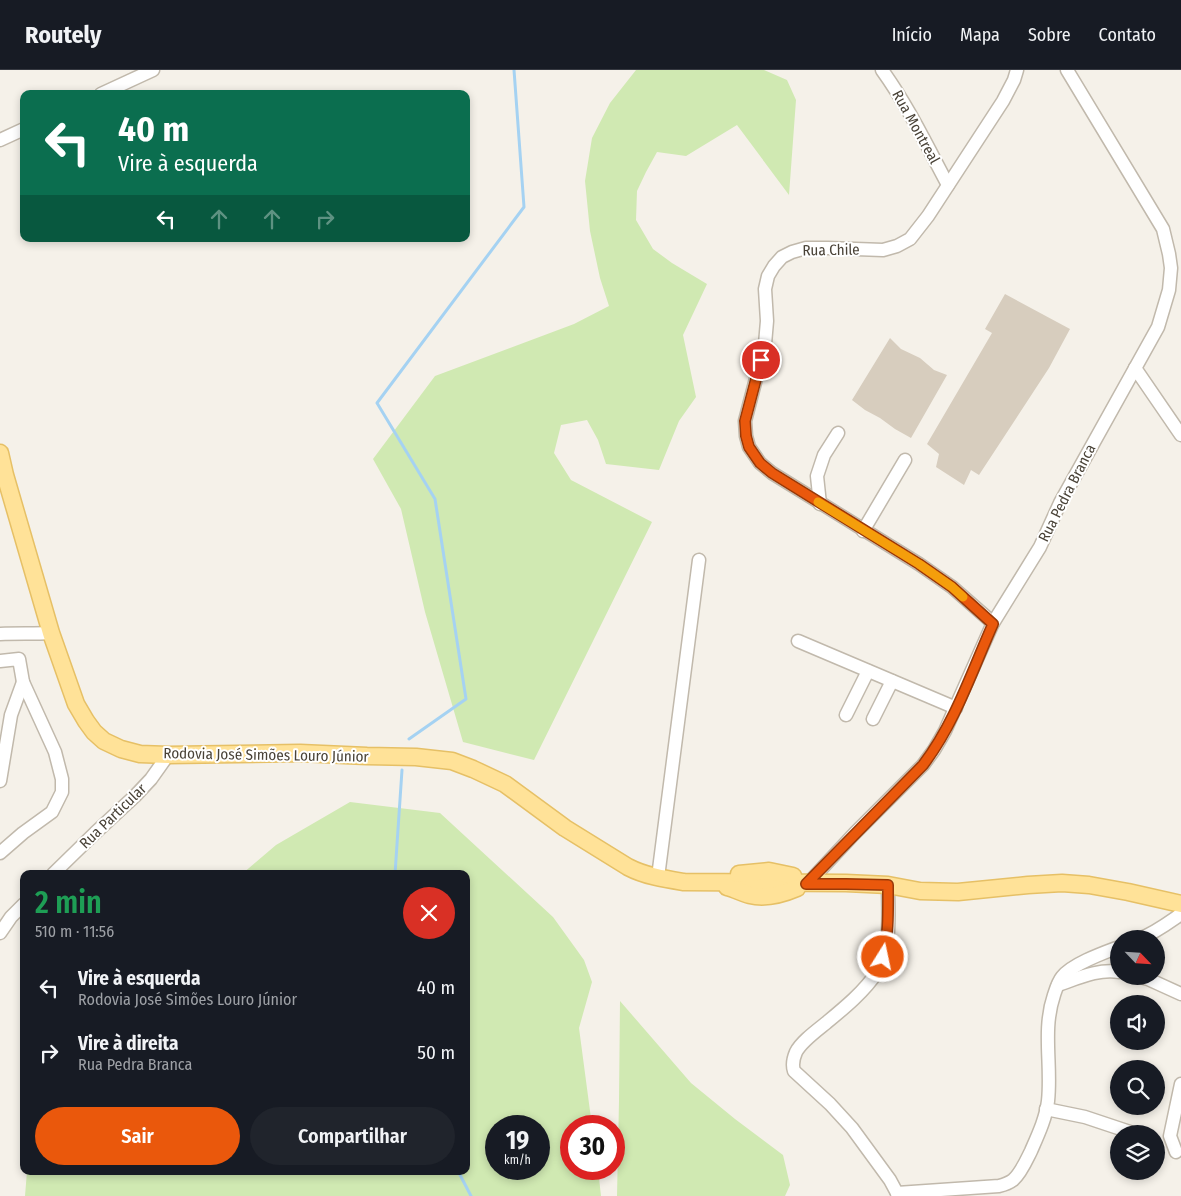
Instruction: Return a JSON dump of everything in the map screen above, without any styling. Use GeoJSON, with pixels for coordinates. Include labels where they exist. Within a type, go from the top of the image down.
{"type":"FeatureCollection","features":[{"type":"Feature","properties":{"kind":"main road","name":"Rodovia José Simões Louro Júnior"},"geometry":{"type":"LineString","coordinates":[[0,453],[51,633],[76,704],[94,732],[104,741],[140,754],[300,753],[416,757],[452,761],[505,784],[565,828],[638,872],[684,882],[706,882],[743,873],[769,871],[787,874],[798,878],[806,884]]}},
{"type":"Feature","properties":{"kind":"main road","name":"Rodovia José Simões Louro Júnior"},"geometry":{"type":"LineString","coordinates":[[706,882],[751,895],[769,896],[785,893],[806,884],[888,885],[920,891],[958,892],[1062,883],[1089,885],[1181,904]]}},
{"type":"Feature","properties":{"kind":"street"},"geometry":{"type":"LineString","coordinates":[[110,90],[153,70]]}},
{"type":"Feature","properties":{"kind":"street","name":"Rua Montreal"},"geometry":{"type":"LineString","coordinates":[[882,70],[911,117],[948,185]]}},
{"type":"Feature","properties":{"kind":"street","name":"Rua Chile"},"geometry":{"type":"LineString","coordinates":[[993,624],[952,587],[919,564],[772,473],[760,463],[749,447],[745,421],[765,344],[767,321],[765,289],[768,276],[774,266],[782,257],[806,248],[883,250],[897,246],[910,239],[928,216],[1003,101],[1017,70]]}},
{"type":"Feature","properties":{"kind":"street","name":"Rua Pedra Branca"},"geometry":{"type":"LineString","coordinates":[[806,884],[923,765],[934,750],[946,731],[993,624],[1040,547],[1060,503],[1158,327],[1169,290],[1171,268],[1170,254],[1163,229],[1067,70]]}},
{"type":"Feature","properties":{"kind":"street"},"geometry":{"type":"LineString","coordinates":[[0,140],[20,131]]}},
{"type":"Feature","properties":{"kind":"street"},"geometry":{"type":"LineString","coordinates":[[1170,281],[1181,293]]}},
{"type":"Feature","properties":{"kind":"street"},"geometry":{"type":"LineString","coordinates":[[1135,368],[1181,435]]}},
{"type":"Feature","properties":{"kind":"street"},"geometry":{"type":"LineString","coordinates":[[820,504],[817,476],[824,455],[838,433]]}},
{"type":"Feature","properties":{"kind":"street"},"geometry":{"type":"LineString","coordinates":[[863,531],[905,460]]}},
{"type":"Feature","properties":{"kind":"street"},"geometry":{"type":"LineString","coordinates":[[658,877],[699,560]]}},
{"type":"Feature","properties":{"kind":"street"},"geometry":{"type":"LineString","coordinates":[[0,634],[20,632],[34,634],[51,633]]}},
{"type":"Feature","properties":{"kind":"street"},"geometry":{"type":"LineString","coordinates":[[798,641],[956,708]]}},
{"type":"Feature","properties":{"kind":"street"},"geometry":{"type":"LineString","coordinates":[[0,661],[19,658],[23,682],[55,752],[62,779],[62,792],[52,812],[0,853]]}},
{"type":"Feature","properties":{"kind":"street"},"geometry":{"type":"LineString","coordinates":[[846,714],[868,671]]}},
{"type":"Feature","properties":{"kind":"street"},"geometry":{"type":"LineString","coordinates":[[873,719],[892,681]]}},
{"type":"Feature","properties":{"kind":"street"},"geometry":{"type":"LineString","coordinates":[[0,781],[11,715],[23,682]]}},
{"type":"Feature","properties":{"kind":"street","name":"Rua Particular"},"geometry":{"type":"LineString","coordinates":[[57,870],[135,796],[168,755]]}},
{"type":"Feature","properties":{"kind":"street"},"geometry":{"type":"LineString","coordinates":[[888,885],[887,940],[883,957],[876,972],[860,993],[808,1038],[796,1052],[792,1064],[794,1071],[830,1104],[852,1128],[898,1194],[1003,1191],[1020,1172],[1034,1144],[1048,1101],[1048,1028],[1050,1006],[1058,985],[1061,978],[1067,972],[1110,950]]}},
{"type":"Feature","properties":{"kind":"street"},"geometry":{"type":"LineString","coordinates":[[0,933],[20,908]]}},
{"type":"Feature","properties":{"kind":"street"},"geometry":{"type":"LineString","coordinates":[[1157,930],[1181,914]]}},
{"type":"Feature","properties":{"kind":"street"},"geometry":{"type":"LineString","coordinates":[[1058,985],[1098,972],[1110,971]]}},
{"type":"Feature","properties":{"kind":"street"},"geometry":{"type":"LineString","coordinates":[[1161,985],[1181,994]]}},
{"type":"Feature","properties":{"kind":"street"},"geometry":{"type":"LineString","coordinates":[[1176,1152],[1170,1136],[1179,1105],[1181,1084]]}},
{"type":"Feature","properties":{"kind":"street"},"geometry":{"type":"LineString","coordinates":[[1046,1109],[1086,1117],[1110,1125]]}},
{"type":"Feature","properties":{"kind":"green space"},"geometry":{"type":"Polygon","coordinates":[[[636,70],[764,70],[787,80],[796,100],[789,195],[737,125],[686,156],[657,152],[637,191],[636,220],[653,249],[707,284],[683,335],[696,397],[679,421],[659,470],[606,464],[598,440],[587,420],[561,425],[554,453],[571,480],[652,522],[534,760],[463,742],[425,612],[401,509],[373,459],[435,376],[574,324],[609,306],[600,278],[590,231],[585,181],[592,138],[610,103],[636,70]]]}},
{"type":"Feature","properties":{"kind":"green space"},"geometry":{"type":"Polygon","coordinates":[[[350,802],[440,813],[553,917],[584,960],[592,982],[579,1028],[591,1115],[560,1115],[560,1180],[599,1180],[601,1196],[25,1196],[27,1175],[470,1175],[470,870],[247,870],[276,845],[350,802]]]}},
{"type":"Feature","properties":{"kind":"green space"},"geometry":{"type":"Polygon","coordinates":[[[620,1001],[691,1083],[783,1155],[790,1185],[785,1196],[617,1196],[617,1180],[625,1180],[625,1115],[619,1115],[620,1001]]]}},
{"type":"Feature","properties":{"kind":"building"},"geometry":{"type":"Polygon","coordinates":[[[1005,294],[1070,329],[1049,368],[979,475],[971,470],[964,485],[936,467],[939,454],[927,444],[992,333],[985,329],[1005,294]]]}},
{"type":"Feature","properties":{"kind":"building"},"geometry":{"type":"Polygon","coordinates":[[[890,338],[901,349],[920,358],[934,370],[947,375],[911,438],[852,400],[890,338]]]}},
{"type":"Feature","properties":{"kind":"waterway"},"geometry":{"type":"LineString","coordinates":[[409,739],[466,699],[435,499],[377,403],[524,207],[514,70]]}},
{"type":"Feature","properties":{"kind":"waterway"},"geometry":{"type":"LineString","coordinates":[[395,870],[402,770]]}},
{"type":"Feature","properties":{"kind":"waterway"},"geometry":{"type":"LineString","coordinates":[[460,1175],[471,1196]]}},
{"type":"Feature","properties":{"kind":"slow traffic"},"geometry":{"type":"LineString","coordinates":[[818,502],[919,564],[963,597]]}},
{"type":"Feature","properties":{"kind":"route"},"geometry":{"type":"LineString","coordinates":[[761,360],[745,421],[749,447],[760,463],[772,473],[863,531],[919,564],[952,587],[993,624],[946,731],[934,750],[923,765],[806,884],[888,885],[887,940],[883,957]]}}]}
